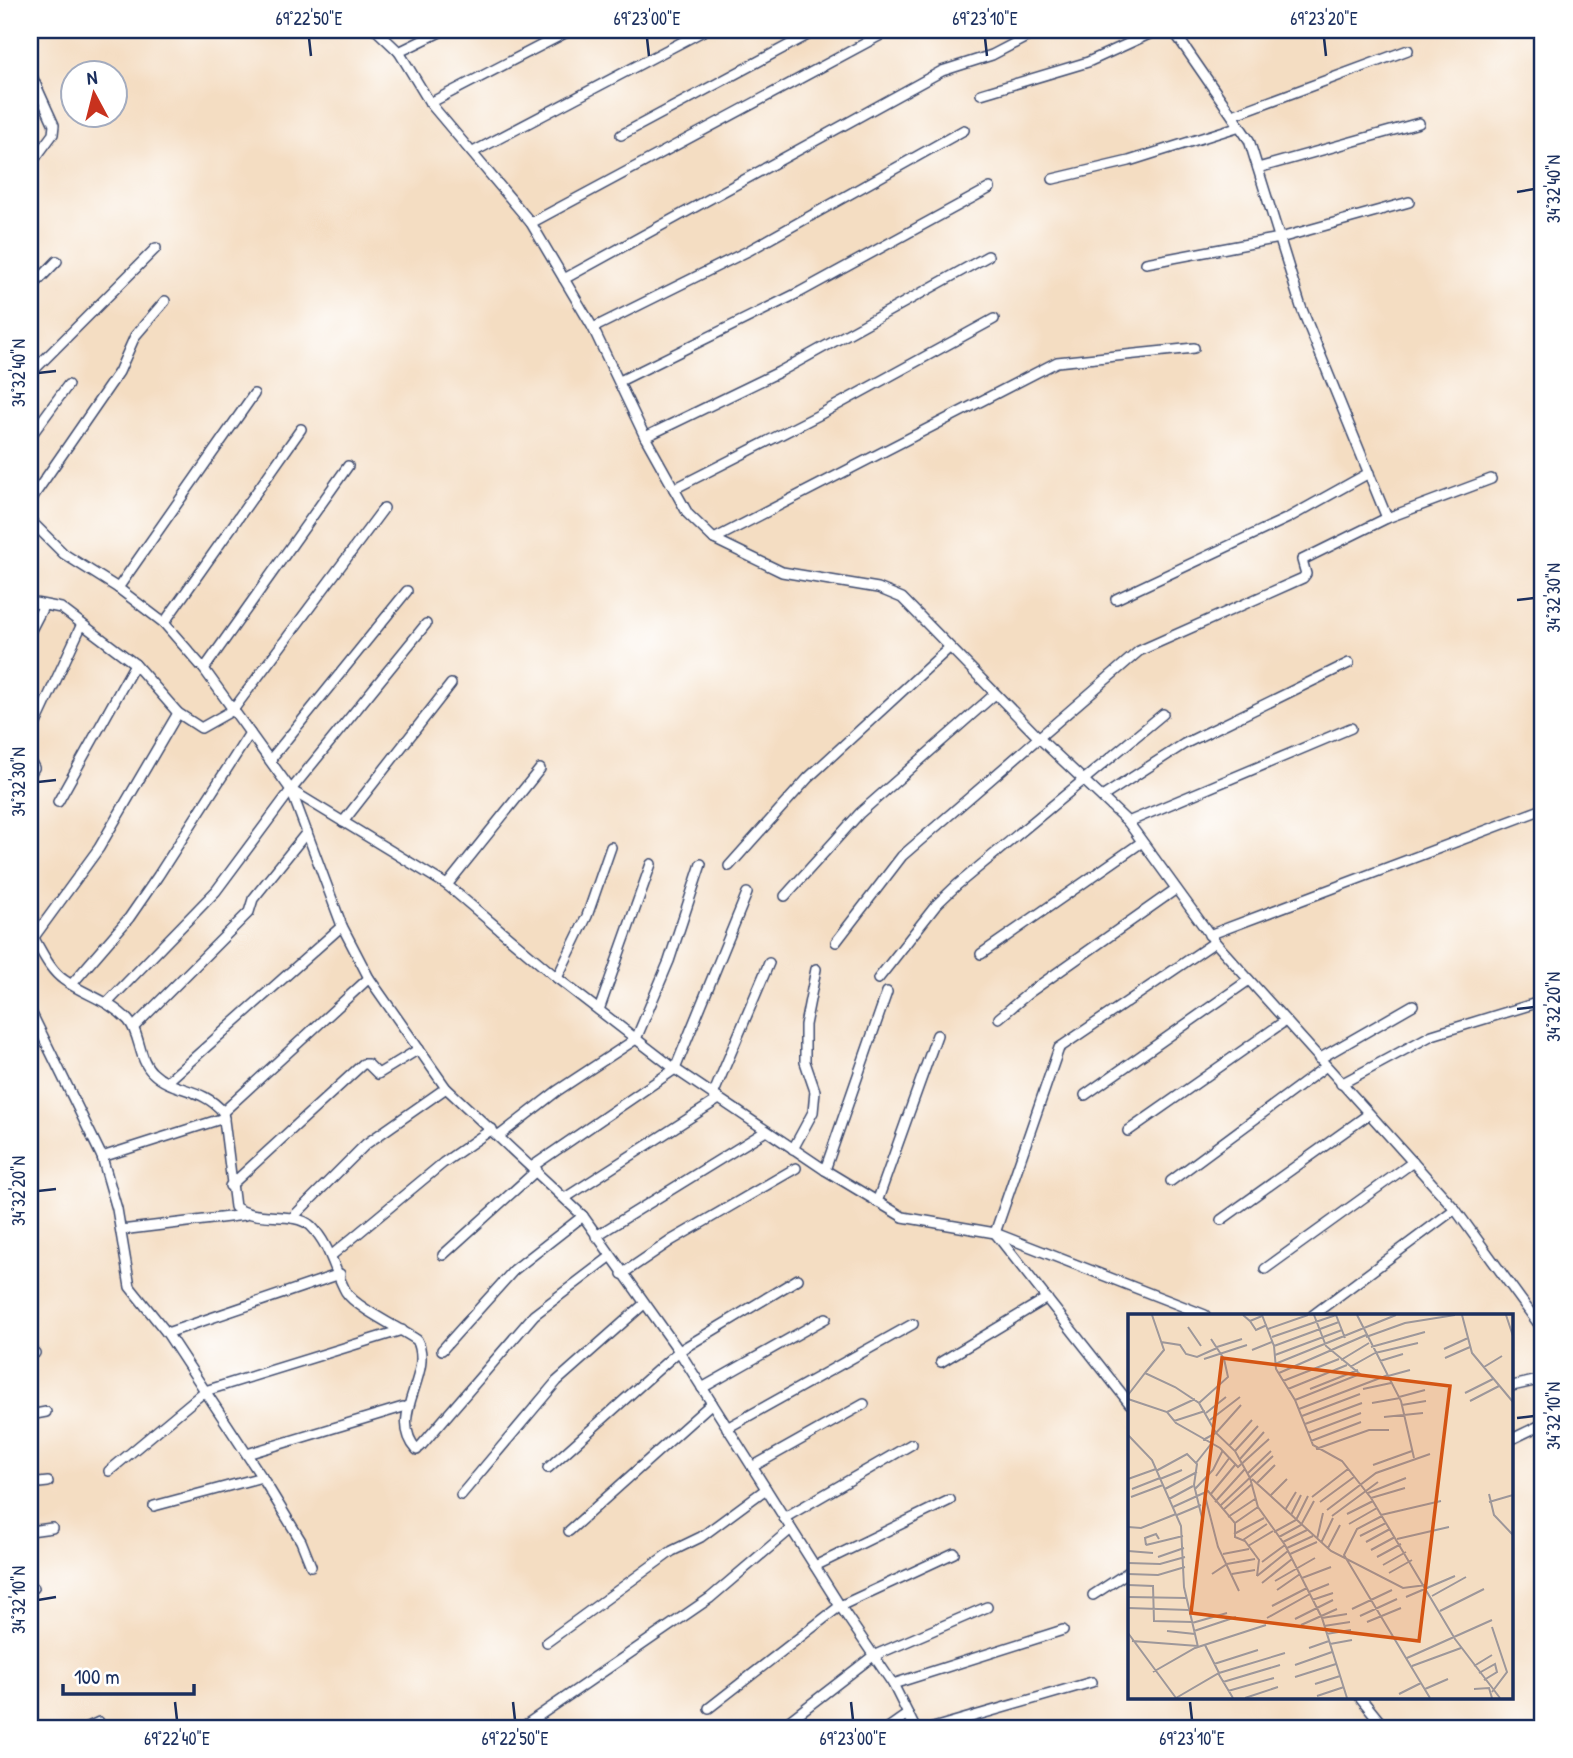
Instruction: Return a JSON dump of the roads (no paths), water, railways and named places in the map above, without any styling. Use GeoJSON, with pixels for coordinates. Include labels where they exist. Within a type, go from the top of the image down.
{"type":"FeatureCollection","features":[{"type":"Feature","properties":{"kind":"street"},"geometry":{"type":"LineString","coordinates":[[376,30],[399,52],[430,103],[531,223],[593,328],[645,437],[688,514],[713,539],[782,572],[894,593],[1040,739],[1128,822],[1212,938],[1455,1209],[1543,1330]]}},
{"type":"Feature","properties":{"kind":"street"},"geometry":{"type":"LineString","coordinates":[[399,52],[444,30]]}},
{"type":"Feature","properties":{"kind":"street"},"geometry":{"type":"LineString","coordinates":[[430,103],[571,30]]}},
{"type":"Feature","properties":{"kind":"street"},"geometry":{"type":"LineString","coordinates":[[473,152],[705,30]]}},
{"type":"Feature","properties":{"kind":"street"},"geometry":{"type":"LineString","coordinates":[[621,135],[817,30]]}},
{"type":"Feature","properties":{"kind":"street"},"geometry":{"type":"LineString","coordinates":[[531,223],[890,30]]}},
{"type":"Feature","properties":{"kind":"street"},"geometry":{"type":"LineString","coordinates":[[564,279],[942,71],[992,55],[1040,30]]}},
{"type":"Feature","properties":{"kind":"street"},"geometry":{"type":"LineString","coordinates":[[981,94],[1088,62],[1158,30]]}},
{"type":"Feature","properties":{"kind":"street"},"geometry":{"type":"LineString","coordinates":[[1173,30],[1249,140],[1301,307],[1387,518]]}},
{"type":"Feature","properties":{"kind":"street"},"geometry":{"type":"LineString","coordinates":[[1233,115],[1408,50]]}},
{"type":"Feature","properties":{"kind":"street"},"geometry":{"type":"LineString","coordinates":[[30,72],[54,125],[53,134],[30,165]]}},
{"type":"Feature","properties":{"kind":"street"},"geometry":{"type":"LineString","coordinates":[[1258,168],[1419,123]]}},
{"type":"Feature","properties":{"kind":"street"},"geometry":{"type":"LineString","coordinates":[[1054,179],[1129,161],[1240,126]]}},
{"type":"Feature","properties":{"kind":"street"},"geometry":{"type":"LineString","coordinates":[[593,328],[748,251],[964,130]]}},
{"type":"Feature","properties":{"kind":"street"},"geometry":{"type":"LineString","coordinates":[[620,381],[800,292],[990,188]]}},
{"type":"Feature","properties":{"kind":"street"},"geometry":{"type":"LineString","coordinates":[[1146,263],[1280,238],[1409,202]]}},
{"type":"Feature","properties":{"kind":"street"},"geometry":{"type":"LineString","coordinates":[[30,374],[156,248]]}},
{"type":"Feature","properties":{"kind":"street"},"geometry":{"type":"LineString","coordinates":[[645,437],[779,372],[988,256]]}},
{"type":"Feature","properties":{"kind":"street"},"geometry":{"type":"LineString","coordinates":[[30,289],[57,261]]}},
{"type":"Feature","properties":{"kind":"street"},"geometry":{"type":"LineString","coordinates":[[30,501],[119,372],[135,336],[165,300]]}},
{"type":"Feature","properties":{"kind":"street"},"geometry":{"type":"LineString","coordinates":[[674,489],[817,416],[994,319]]}},
{"type":"Feature","properties":{"kind":"street"},"geometry":{"type":"LineString","coordinates":[[713,539],[1057,362],[1194,348]]}},
{"type":"Feature","properties":{"kind":"street"},"geometry":{"type":"LineString","coordinates":[[30,437],[68,385]]}},
{"type":"Feature","properties":{"kind":"street"},"geometry":{"type":"LineString","coordinates":[[118,588],[254,394]]}},
{"type":"Feature","properties":{"kind":"street"},"geometry":{"type":"LineString","coordinates":[[164,623],[301,429]]}},
{"type":"Feature","properties":{"kind":"street"},"geometry":{"type":"LineString","coordinates":[[204,669],[348,466]]}},
{"type":"Feature","properties":{"kind":"street"},"geometry":{"type":"LineString","coordinates":[[1116,599],[1288,518],[1369,473]]}},
{"type":"Feature","properties":{"kind":"street"},"geometry":{"type":"LineString","coordinates":[[836,942],[902,856],[1139,652],[1303,578],[1306,574],[1302,560],[1387,518],[1491,479]]}},
{"type":"Feature","properties":{"kind":"street"},"geometry":{"type":"LineString","coordinates":[[30,602],[61,608],[135,664],[178,713],[201,728],[233,710],[384,508]]}},
{"type":"Feature","properties":{"kind":"street"},"geometry":{"type":"LineString","coordinates":[[30,520],[64,554],[118,588],[164,623],[204,669],[291,790],[342,926],[369,978],[446,1088],[535,1168],[583,1216],[679,1351],[840,1606],[893,1684],[915,1728]]}},
{"type":"Feature","properties":{"kind":"street"},"geometry":{"type":"LineString","coordinates":[[270,760],[407,591]]}},
{"type":"Feature","properties":{"kind":"street"},"geometry":{"type":"LineString","coordinates":[[30,632],[44,605]]}},
{"type":"Feature","properties":{"kind":"street"},"geometry":{"type":"LineString","coordinates":[[30,736],[82,624]]}},
{"type":"Feature","properties":{"kind":"street"},"geometry":{"type":"LineString","coordinates":[[108,1002],[216,891],[291,790],[426,624]]}},
{"type":"Feature","properties":{"kind":"street"},"geometry":{"type":"LineString","coordinates":[[729,866],[808,778],[949,648]]}},
{"type":"Feature","properties":{"kind":"street"},"geometry":{"type":"LineString","coordinates":[[1102,797],[1184,744],[1349,663]]}},
{"type":"Feature","properties":{"kind":"street"},"geometry":{"type":"LineString","coordinates":[[58,802],[135,664]]}},
{"type":"Feature","properties":{"kind":"street"},"geometry":{"type":"LineString","coordinates":[[343,822],[451,684]]}},
{"type":"Feature","properties":{"kind":"street"},"geometry":{"type":"LineString","coordinates":[[785,895],[860,813],[995,694]]}},
{"type":"Feature","properties":{"kind":"street"},"geometry":{"type":"LineString","coordinates":[[178,713],[99,848],[32,934],[54,971],[72,985],[108,1002],[134,1027],[149,1070],[167,1082],[196,1091],[223,1115],[230,1186],[235,1207],[245,1215]]}},
{"type":"Feature","properties":{"kind":"street"},"geometry":{"type":"LineString","coordinates":[[878,979],[937,904],[957,885],[1163,714]]}},
{"type":"Feature","properties":{"kind":"street"},"geometry":{"type":"LineString","coordinates":[[1128,822],[1352,728]]}},
{"type":"Feature","properties":{"kind":"street"},"geometry":{"type":"LineString","coordinates":[[72,985],[129,918],[250,733]]}},
{"type":"Feature","properties":{"kind":"street"},"geometry":{"type":"LineString","coordinates":[[30,760],[34,768],[30,774]]}},
{"type":"Feature","properties":{"kind":"street"},"geometry":{"type":"LineString","coordinates":[[447,885],[540,769]]}},
{"type":"Feature","properties":{"kind":"street"},"geometry":{"type":"LineString","coordinates":[[291,790],[447,885],[557,978],[676,1069],[825,1170],[903,1217],[995,1233],[1202,1314]]}},
{"type":"Feature","properties":{"kind":"street"},"geometry":{"type":"LineString","coordinates":[[995,1233],[1059,1048],[1212,938],[1543,809]]}},
{"type":"Feature","properties":{"kind":"street"},"geometry":{"type":"LineString","coordinates":[[134,1027],[249,912],[253,899],[307,832]]}},
{"type":"Feature","properties":{"kind":"street"},"geometry":{"type":"LineString","coordinates":[[981,954],[1142,842]]}},
{"type":"Feature","properties":{"kind":"street"},"geometry":{"type":"LineString","coordinates":[[557,978],[587,916],[611,847]]}},
{"type":"Feature","properties":{"kind":"street"},"geometry":{"type":"LineString","coordinates":[[599,1010],[651,864]]}},
{"type":"Feature","properties":{"kind":"street"},"geometry":{"type":"LineString","coordinates":[[332,1255],[443,1163],[496,1133],[636,1039],[669,961],[701,864]]}},
{"type":"Feature","properties":{"kind":"street"},"geometry":{"type":"LineString","coordinates":[[999,1018],[1030,992],[1176,889]]}},
{"type":"Feature","properties":{"kind":"street"},"geometry":{"type":"LineString","coordinates":[[443,1255],[535,1168],[676,1069],[747,893]]}},
{"type":"Feature","properties":{"kind":"street"},"geometry":{"type":"LineString","coordinates":[[167,1082],[342,926]]}},
{"type":"Feature","properties":{"kind":"street"},"geometry":{"type":"LineString","coordinates":[[565,1198],[716,1097],[769,963]]}},
{"type":"Feature","properties":{"kind":"street"},"geometry":{"type":"LineString","coordinates":[[793,1149],[813,1112],[815,1091],[805,1062],[805,1025],[816,969]]}},
{"type":"Feature","properties":{"kind":"street"},"geometry":{"type":"LineString","coordinates":[[102,1157],[223,1115],[369,978]]}},
{"type":"Feature","properties":{"kind":"street"},"geometry":{"type":"LineString","coordinates":[[1085,1095],[1249,980]]}},
{"type":"Feature","properties":{"kind":"street"},"geometry":{"type":"LineString","coordinates":[[825,1170],[887,992]]}},
{"type":"Feature","properties":{"kind":"street"},"geometry":{"type":"LineString","coordinates":[[1341,1084],[1432,1035],[1543,1002]]}},
{"type":"Feature","properties":{"kind":"street"},"geometry":{"type":"LineString","coordinates":[[1171,1181],[1322,1063],[1413,1005]]}},
{"type":"Feature","properties":{"kind":"street"},"geometry":{"type":"LineString","coordinates":[[30,1010],[102,1157],[121,1230],[130,1287],[167,1333],[262,1477],[301,1541],[310,1566]]}},
{"type":"Feature","properties":{"kind":"street"},"geometry":{"type":"LineString","coordinates":[[1128,1131],[1285,1021]]}},
{"type":"Feature","properties":{"kind":"street"},"geometry":{"type":"LineString","coordinates":[[877,1202],[937,1035]]}},
{"type":"Feature","properties":{"kind":"street"},"geometry":{"type":"LineString","coordinates":[[230,1186],[363,1064],[368,1064],[378,1074],[419,1049]]}},
{"type":"Feature","properties":{"kind":"street"},"geometry":{"type":"LineString","coordinates":[[292,1218],[366,1144],[446,1088]]}},
{"type":"Feature","properties":{"kind":"street"},"geometry":{"type":"LineString","coordinates":[[1221,1220],[1369,1115]]}},
{"type":"Feature","properties":{"kind":"street"},"geometry":{"type":"LineString","coordinates":[[597,1236],[766,1131]]}},
{"type":"Feature","properties":{"kind":"street"},"geometry":{"type":"LineString","coordinates":[[1265,1269],[1413,1162]]}},
{"type":"Feature","properties":{"kind":"street"},"geometry":{"type":"LineString","coordinates":[[622,1274],[672,1240],[796,1168]]}},
{"type":"Feature","properties":{"kind":"street"},"geometry":{"type":"LineString","coordinates":[[1314,1314],[1455,1209]]}},
{"type":"Feature","properties":{"kind":"street"},"geometry":{"type":"LineString","coordinates":[[121,1230],[245,1215],[292,1218],[310,1225],[332,1255],[350,1297],[417,1340],[422,1350],[422,1363],[405,1417],[418,1448],[534,1315],[610,1257]]}},
{"type":"Feature","properties":{"kind":"street"},"geometry":{"type":"LineString","coordinates":[[442,1350],[514,1270],[583,1216]]}},
{"type":"Feature","properties":{"kind":"street"},"geometry":{"type":"LineString","coordinates":[[995,1233],[1128,1401]]}},
{"type":"Feature","properties":{"kind":"street"},"geometry":{"type":"LineString","coordinates":[[167,1333],[340,1274]]}},
{"type":"Feature","properties":{"kind":"street"},"geometry":{"type":"LineString","coordinates":[[548,1468],[679,1351],[799,1279]]}},
{"type":"Feature","properties":{"kind":"street"},"geometry":{"type":"LineString","coordinates":[[941,1362],[1046,1298]]}},
{"type":"Feature","properties":{"kind":"street"},"geometry":{"type":"LineString","coordinates":[[461,1495],[557,1381],[644,1304]]}},
{"type":"Feature","properties":{"kind":"street"},"geometry":{"type":"LineString","coordinates":[[702,1388],[827,1318]]}},
{"type":"Feature","properties":{"kind":"street"},"geometry":{"type":"LineString","coordinates":[[727,1428],[913,1324]]}},
{"type":"Feature","properties":{"kind":"street"},"geometry":{"type":"LineString","coordinates":[[109,1471],[205,1391],[402,1330]]}},
{"type":"Feature","properties":{"kind":"street"},"geometry":{"type":"LineString","coordinates":[[1514,1386],[1543,1379]]}},
{"type":"Feature","properties":{"kind":"street"},"geometry":{"type":"LineString","coordinates":[[569,1531],[712,1404]]}},
{"type":"Feature","properties":{"kind":"street"},"geometry":{"type":"LineString","coordinates":[[752,1467],[864,1405]]}},
{"type":"Feature","properties":{"kind":"street"},"geometry":{"type":"LineString","coordinates":[[247,1454],[403,1407]]}},
{"type":"Feature","properties":{"kind":"street"},"geometry":{"type":"LineString","coordinates":[[30,1415],[46,1412]]}},
{"type":"Feature","properties":{"kind":"street"},"geometry":{"type":"LineString","coordinates":[[1514,1439],[1543,1424]]}},
{"type":"Feature","properties":{"kind":"street"},"geometry":{"type":"LineString","coordinates":[[784,1518],[912,1444]]}},
{"type":"Feature","properties":{"kind":"street"},"geometry":{"type":"LineString","coordinates":[[154,1506],[262,1477]]}},
{"type":"Feature","properties":{"kind":"street"},"geometry":{"type":"LineString","coordinates":[[30,1484],[48,1482]]}},
{"type":"Feature","properties":{"kind":"street"},"geometry":{"type":"LineString","coordinates":[[547,1642],[672,1551],[702,1537],[766,1489]]}},
{"type":"Feature","properties":{"kind":"street"},"geometry":{"type":"LineString","coordinates":[[815,1566],[950,1500]]}},
{"type":"Feature","properties":{"kind":"street"},"geometry":{"type":"LineString","coordinates":[[30,1531],[52,1528]]}},
{"type":"Feature","properties":{"kind":"street"},"geometry":{"type":"LineString","coordinates":[[524,1726],[710,1598],[791,1529]]}},
{"type":"Feature","properties":{"kind":"street"},"geometry":{"type":"LineString","coordinates":[[709,1708],[840,1606],[954,1553]]}},
{"type":"Feature","properties":{"kind":"street"},"geometry":{"type":"LineString","coordinates":[[1093,1595],[1128,1572]]}},
{"type":"Feature","properties":{"kind":"street"},"geometry":{"type":"LineString","coordinates":[[780,1728],[873,1656],[987,1607]]}},
{"type":"Feature","properties":{"kind":"street"},"geometry":{"type":"LineString","coordinates":[[893,1684],[1063,1630]]}},
{"type":"Feature","properties":{"kind":"street"},"geometry":{"type":"LineString","coordinates":[[933,1728],[1092,1682]]}},
{"type":"Feature","properties":{"kind":"street"},"geometry":{"type":"LineString","coordinates":[[1361,1698],[1385,1728]]}},
{"type":"Feature","properties":{"kind":"street"},"geometry":{"type":"LineString","coordinates":[[888,1728],[908,1714]]}},
{"type":"Feature","properties":{"kind":"street"},"geometry":{"type":"LineString","coordinates":[[86,1728],[99,1722]]}}]}
